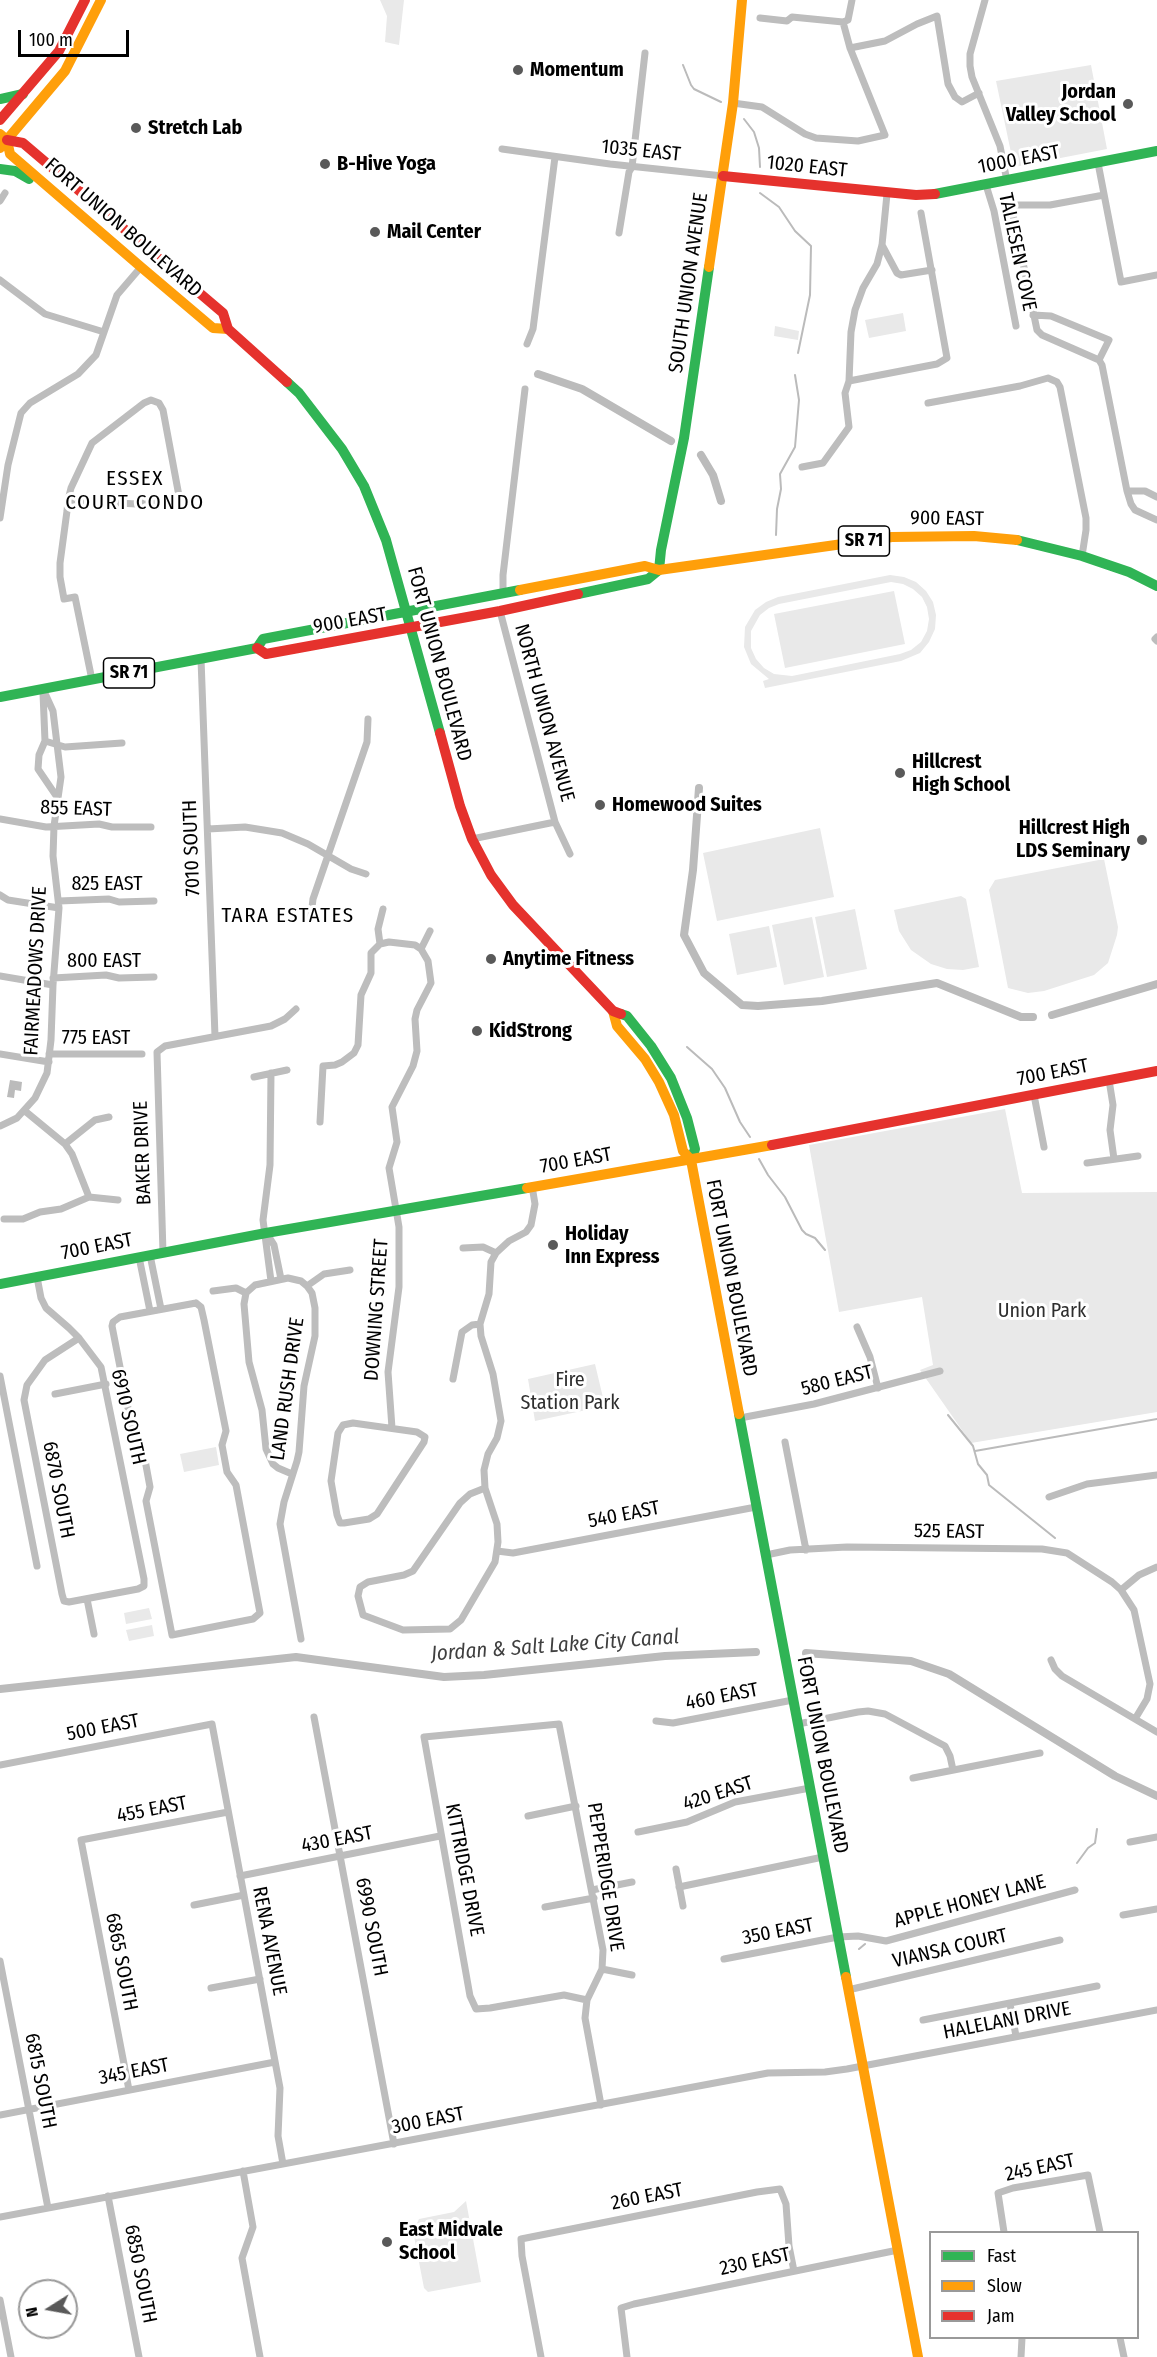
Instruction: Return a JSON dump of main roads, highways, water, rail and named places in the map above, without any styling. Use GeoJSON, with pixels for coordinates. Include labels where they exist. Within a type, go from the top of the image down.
{"type":"FeatureCollection","features":[{"type":"Feature","properties":{"kind":"main road"},"geometry":{"type":"LineString","coordinates":[[0,120],[59,51],[85,0]]}},
{"type":"Feature","properties":{"kind":"main road"},"geometry":{"type":"LineString","coordinates":[[2,141],[65,71],[101,0]]}},
{"type":"Feature","properties":{"kind":"main road","name":"SOUTH UNION AVENUE"},"geometry":{"type":"LineString","coordinates":[[659,570],[684,438],[723,176],[733,103],[742,0]]}},
{"type":"Feature","properties":{"kind":"main road"},"geometry":{"type":"LineString","coordinates":[[0,99],[24,94]]}},
{"type":"Feature","properties":{"kind":"main road","name":"FORT UNION BOULEVARD"},"geometry":{"type":"LineString","coordinates":[[2,141],[10,154],[213,328],[228,329]]}},
{"type":"Feature","properties":{"kind":"main road","name":"FORT UNION BOULEVARD"},"geometry":{"type":"LineString","coordinates":[[2,141],[21,141],[223,313],[228,329],[299,393],[329,430],[364,486],[380,522],[457,797],[472,840],[491,876],[513,905],[613,1011],[627,1016],[651,1046],[671,1078],[692,1133],[695,1149],[691,1160],[918,2357]]}},
{"type":"Feature","properties":{"kind":"main road","name":"1000 EAST"},"geometry":{"type":"LineString","coordinates":[[887,194],[941,193],[1157,151]]}},
{"type":"Feature","properties":{"kind":"main road"},"geometry":{"type":"LineString","coordinates":[[0,169],[15,171],[50,189]]}},
{"type":"Feature","properties":{"kind":"main road","name":"1020 EAST"},"geometry":{"type":"LineString","coordinates":[[723,176],[887,194]]}},
{"type":"Feature","properties":{"kind":"main road","name":"900 EAST"},"geometry":{"type":"LineString","coordinates":[[257,648],[263,639],[645,566],[659,570],[892,537],[974,536],[1011,539],[1082,556],[1157,586]]}},
{"type":"Feature","properties":{"kind":"main road","name":"900 EAST"},"geometry":{"type":"LineString","coordinates":[[0,697],[257,648],[266,654],[500,612],[648,579],[659,570]]}},
{"type":"Feature","properties":{"kind":"main road","name":"700 EAST"},"geometry":{"type":"LineString","coordinates":[[0,1284],[266,1233],[691,1160],[1157,1071]]}},
{"type":"Feature","properties":{"kind":"waterway"},"geometry":{"type":"LineString","coordinates":[[683,65],[694,89],[721,102]]}},
{"type":"Feature","properties":{"kind":"waterway"},"geometry":{"type":"LineString","coordinates":[[744,119],[754,132],[759,148],[760,167]]}},
{"type":"Feature","properties":{"kind":"waterway"},"geometry":{"type":"LineString","coordinates":[[760,193],[779,207],[795,231],[811,246],[810,295],[798,353]]}},
{"type":"Feature","properties":{"kind":"waterway"},"geometry":{"type":"LineString","coordinates":[[538,374],[582,389],[671,441]]}},
{"type":"Feature","properties":{"kind":"waterway"},"geometry":{"type":"LineString","coordinates":[[776,535],[777,509],[781,489],[780,474],[795,447],[799,400],[795,375]]}},
{"type":"Feature","properties":{"kind":"waterway"},"geometry":{"type":"LineString","coordinates":[[701,455],[713,475],[721,501]]}},
{"type":"Feature","properties":{"kind":"waterway"},"geometry":{"type":"LineString","coordinates":[[699,788],[693,870],[684,935],[704,973],[742,1005],[822,1001],[937,983],[1021,1017],[1033,1017]]}},
{"type":"Feature","properties":{"kind":"waterway"},"geometry":{"type":"LineString","coordinates":[[1052,1015],[1157,984]]}},
{"type":"Feature","properties":{"kind":"waterway"},"geometry":{"type":"LineString","coordinates":[[687,1047],[712,1069],[725,1088],[740,1122],[750,1137]]}},
{"type":"Feature","properties":{"kind":"waterway"},"geometry":{"type":"LineString","coordinates":[[759,1159],[785,1197],[802,1230],[815,1238],[825,1250]]}},
{"type":"Feature","properties":{"kind":"waterway"},"geometry":{"type":"LineString","coordinates":[[948,1415],[973,1446],[978,1464],[987,1475],[989,1485],[1055,1538]]}},
{"type":"Feature","properties":{"kind":"waterway"},"geometry":{"type":"LineString","coordinates":[[975,1451],[1157,1419]]}},
{"type":"Feature","properties":{"kind":"waterway","name":"Jordan & Salt Lake City Canal"},"geometry":{"type":"LineString","coordinates":[[0,1689],[296,1657],[444,1677],[665,1656],[756,1652]]}},
{"type":"Feature","properties":{"kind":"waterway","name":"Jordan & Salt Lake City Canal"},"geometry":{"type":"LineString","coordinates":[[806,1653],[911,1661],[949,1674],[1115,1776],[1157,1796]]}},
{"type":"Feature","properties":{"kind":"waterway"},"geometry":{"type":"LineString","coordinates":[[1077,1863],[1088,1848],[1095,1843],[1097,1829]]}},
{"type":"Feature","properties":{"kind":"waterway"},"geometry":{"type":"LineString","coordinates":[[859,1949],[865,1944]]}},
{"type":"Feature","properties":{"kind":"place","name":"Momentum"},"geometry":{"type":"Point","coordinates":[518,70]}},
{"type":"Feature","properties":{"kind":"place","name":"Jordan Valley School"},"geometry":{"type":"Point","coordinates":[1128,104]}},
{"type":"Feature","properties":{"kind":"place","name":"Stretch Lab"},"geometry":{"type":"Point","coordinates":[136,128]}},
{"type":"Feature","properties":{"kind":"place","name":"B-Hive Yoga"},"geometry":{"type":"Point","coordinates":[325,164]}},
{"type":"Feature","properties":{"kind":"place","name":"Mail Center"},"geometry":{"type":"Point","coordinates":[375,232]}},
{"type":"Feature","properties":{"kind":"place","name":"Hillcrest High School"},"geometry":{"type":"Point","coordinates":[900,773]}},
{"type":"Feature","properties":{"kind":"place","name":"Homewood Suites"},"geometry":{"type":"Point","coordinates":[600,805]}},
{"type":"Feature","properties":{"kind":"place","name":"Hillcrest High LDS Seminary"},"geometry":{"type":"Point","coordinates":[1142,840]}},
{"type":"Feature","properties":{"kind":"place","name":"Anytime Fitness"},"geometry":{"type":"Point","coordinates":[491,959]}},
{"type":"Feature","properties":{"kind":"place","name":"KidStrong"},"geometry":{"type":"Point","coordinates":[477,1031]}},
{"type":"Feature","properties":{"kind":"place","name":"Holiday Inn Express"},"geometry":{"type":"Point","coordinates":[553,1245]}},
{"type":"Feature","properties":{"kind":"place","name":"East Midvale School"},"geometry":{"type":"Point","coordinates":[387,2242]}},
{"type":"Feature","properties":{"kind":"district","name":"ESSEX COURT CONDO"},"geometry":{"type":"Point","coordinates":[135,491]}},
{"type":"Feature","properties":{"kind":"district","name":"TARA ESTATES"},"geometry":{"type":"Point","coordinates":[288,916]}},
{"type":"Feature","properties":{"kind":"park label","name":"Union Park"},"geometry":{"type":"Point","coordinates":[1042,1311]}},
{"type":"Feature","properties":{"kind":"park label","name":"Fire Station Park"},"geometry":{"type":"Point","coordinates":[570,1392]}}]}
